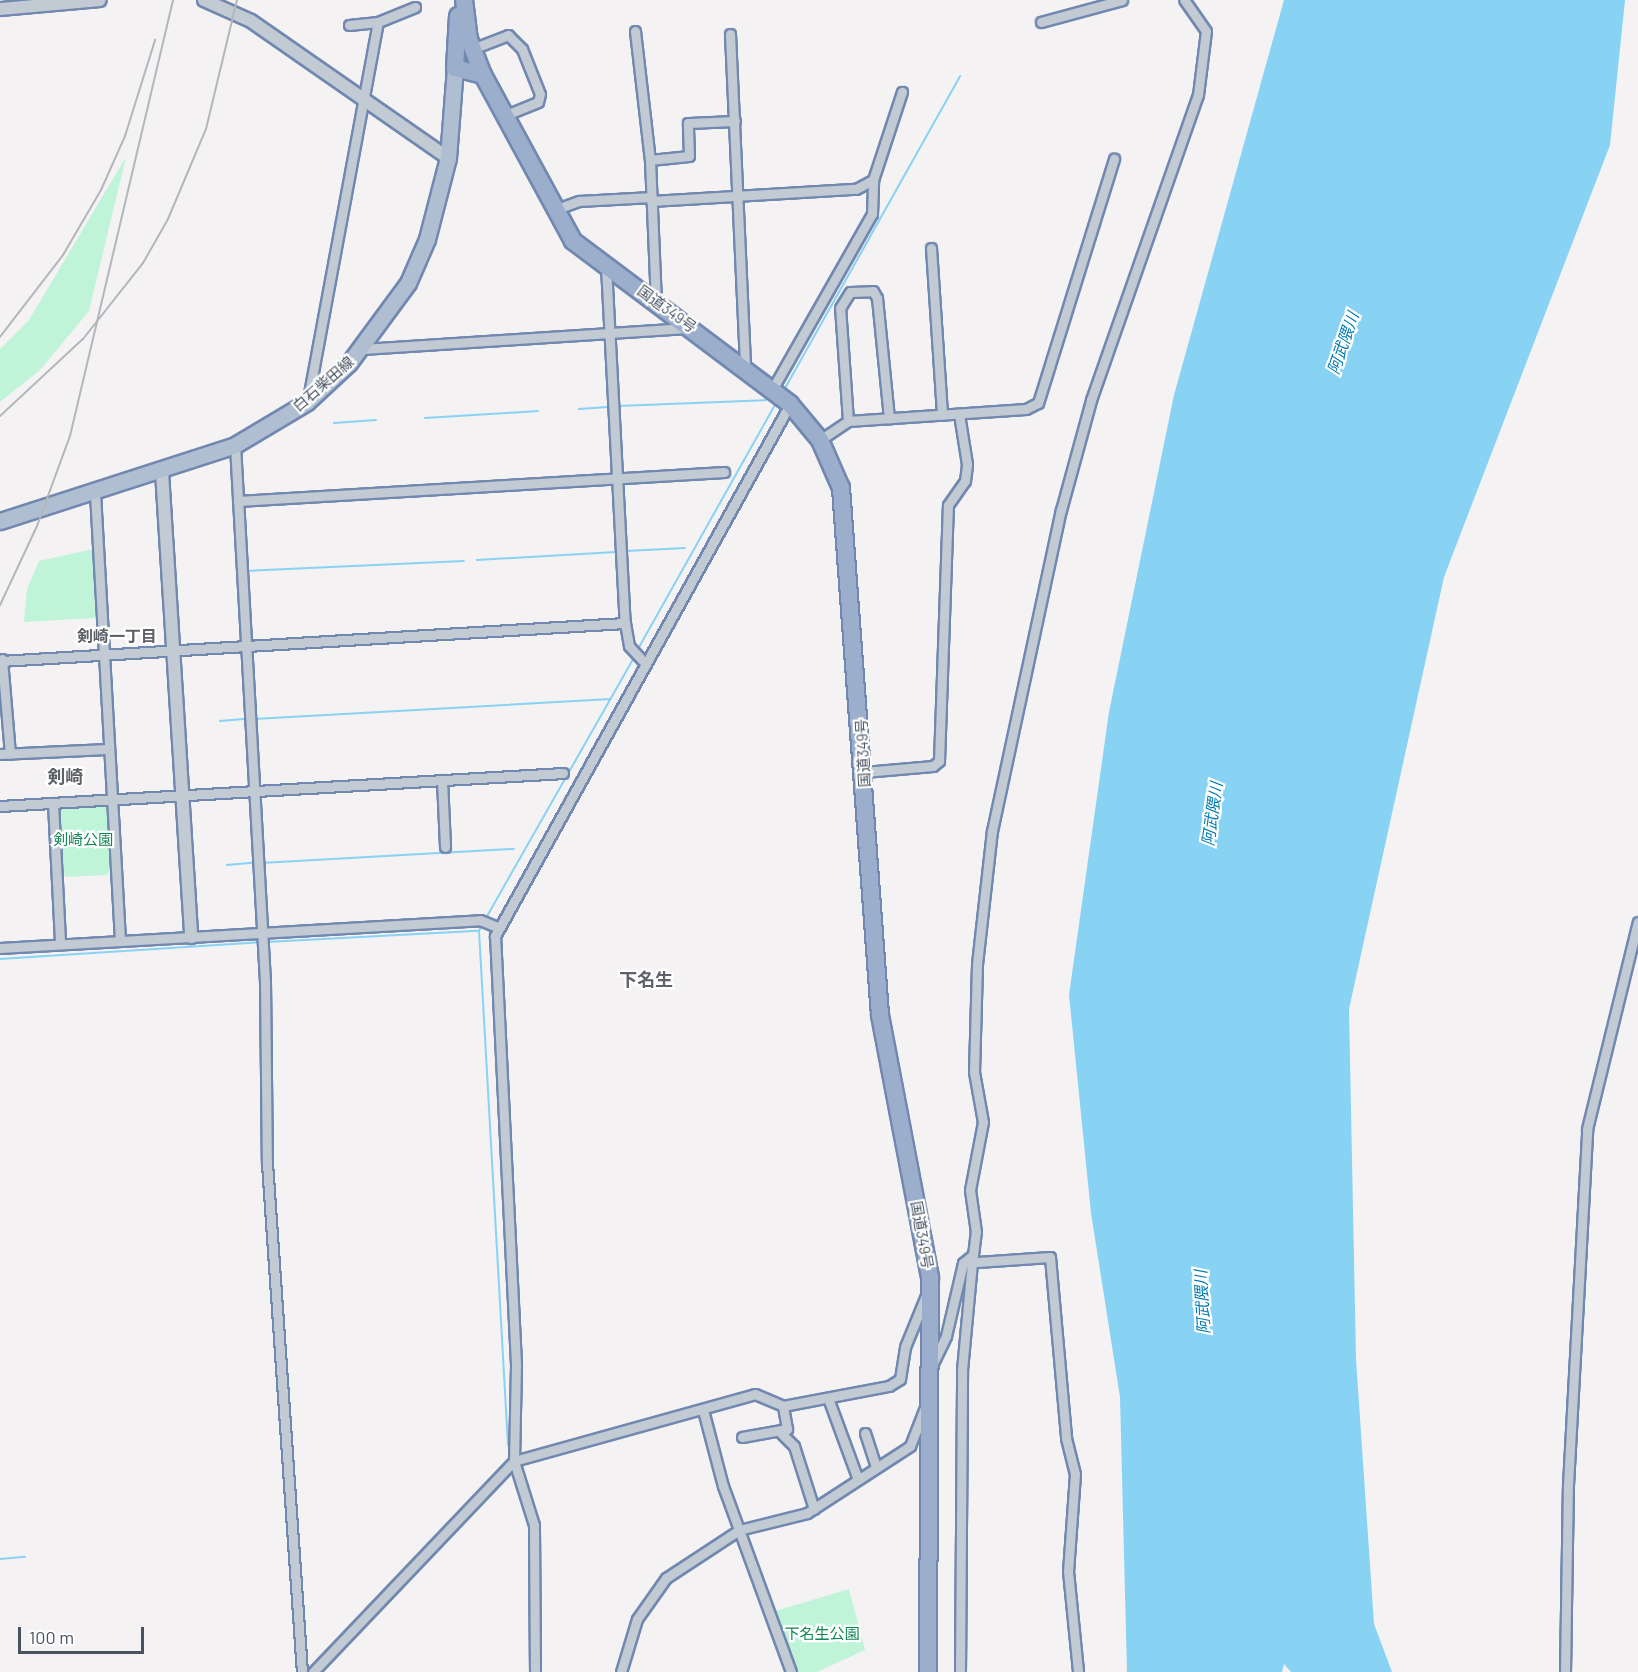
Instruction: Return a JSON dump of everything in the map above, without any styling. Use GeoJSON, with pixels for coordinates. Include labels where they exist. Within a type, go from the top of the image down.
{"type":"FeatureCollection","features":[{"type":"Feature","properties":{"kind":"highway"},"geometry":{"type":"LineString","coordinates":[[459,0],[455,68],[483,75]]}},
{"type":"Feature","properties":{"kind":"highway","name":"国道349号"},"geometry":{"type":"LineString","coordinates":[[464,0],[472,49],[483,75],[553,210],[573,241],[782,396],[820,440],[845,505],[885,1056],[925,1236],[930,1289],[928,1672]]}},
{"type":"Feature","properties":{"kind":"main road","name":"白石柴田線"},"geometry":{"type":"LineString","coordinates":[[0,521],[162,472],[235,445],[308,402],[363,349],[419,258],[448,158],[455,68]]}},
{"type":"Feature","properties":{"kind":"street"},"geometry":{"type":"LineString","coordinates":[[0,9],[100,0]]}},
{"type":"Feature","properties":{"kind":"street"},"geometry":{"type":"LineString","coordinates":[[204,0],[251,21],[448,158]]}},
{"type":"Feature","properties":{"kind":"street"},"geometry":{"type":"LineString","coordinates":[[1041,22],[1122,0]]}},
{"type":"Feature","properties":{"kind":"street"},"geometry":{"type":"LineString","coordinates":[[930,1367],[945,1336],[967,1262],[973,1255],[976,1232],[970,1190],[983,1122],[974,1072],[976,985],[992,831],[1061,510],[1091,400],[1198,95],[1206,31],[1185,0]]}},
{"type":"Feature","properties":{"kind":"street"},"geometry":{"type":"LineString","coordinates":[[349,25],[378,22],[415,7]]}},
{"type":"Feature","properties":{"kind":"street"},"geometry":{"type":"LineString","coordinates":[[308,402],[378,22]]}},
{"type":"Feature","properties":{"kind":"street"},"geometry":{"type":"LineString","coordinates":[[635,31],[650,160],[656,302]]}},
{"type":"Feature","properties":{"kind":"street"},"geometry":{"type":"LineString","coordinates":[[730,34],[745,367]]}},
{"type":"Feature","properties":{"kind":"street"},"geometry":{"type":"LineString","coordinates":[[472,49],[508,35],[522,49],[538,102],[506,116]]}},
{"type":"Feature","properties":{"kind":"street"},"geometry":{"type":"LineString","coordinates":[[535,1672],[534,1525],[514,1461],[516,1364],[495,927],[644,663],[782,396],[872,214],[873,180],[902,92]]}},
{"type":"Feature","properties":{"kind":"street"},"geometry":{"type":"LineString","coordinates":[[650,160],[688,156],[688,123],[735,120]]}},
{"type":"Feature","properties":{"kind":"street"},"geometry":{"type":"LineString","coordinates":[[820,440],[848,422],[1026,409],[1040,399],[1114,159]]}},
{"type":"Feature","properties":{"kind":"street"},"geometry":{"type":"LineString","coordinates":[[553,210],[579,201],[739,196],[856,189],[873,180]]}},
{"type":"Feature","properties":{"kind":"street"},"geometry":{"type":"LineString","coordinates":[[931,248],[942,415]]}},
{"type":"Feature","properties":{"kind":"street"},"geometry":{"type":"LineString","coordinates":[[606,266],[626,624],[632,650],[644,663]]}},
{"type":"Feature","properties":{"kind":"street"},"geometry":{"type":"LineString","coordinates":[[848,422],[840,308],[850,292],[873,291],[877,298],[889,418]]}},
{"type":"Feature","properties":{"kind":"street"},"geometry":{"type":"LineString","coordinates":[[363,349],[692,328]]}},
{"type":"Feature","properties":{"kind":"street"},"geometry":{"type":"LineString","coordinates":[[864,772],[933,766],[939,761],[948,505],[965,480],[967,464],[959,414]]}},
{"type":"Feature","properties":{"kind":"street"},"geometry":{"type":"LineString","coordinates":[[235,445],[261,938],[267,1163],[302,1672]]}},
{"type":"Feature","properties":{"kind":"street"},"geometry":{"type":"LineString","coordinates":[[162,472],[184,795],[191,937]]}},
{"type":"Feature","properties":{"kind":"street"},"geometry":{"type":"LineString","coordinates":[[238,501],[724,472]]}},
{"type":"Feature","properties":{"kind":"street"},"geometry":{"type":"LineString","coordinates":[[95,493],[107,749],[120,939]]}},
{"type":"Feature","properties":{"kind":"street"},"geometry":{"type":"LineString","coordinates":[[107,749],[5,754],[1,660],[104,652],[626,624]]}},
{"type":"Feature","properties":{"kind":"street"},"geometry":{"type":"LineString","coordinates":[[0,806],[563,773]]}},
{"type":"Feature","properties":{"kind":"street"},"geometry":{"type":"LineString","coordinates":[[442,780],[445,847]]}},
{"type":"Feature","properties":{"kind":"street"},"geometry":{"type":"LineString","coordinates":[[53,803],[60,943]]}},
{"type":"Feature","properties":{"kind":"street"},"geometry":{"type":"LineString","coordinates":[[0,948],[120,939],[261,938],[480,920],[495,927]]}},
{"type":"Feature","properties":{"kind":"street"},"geometry":{"type":"LineString","coordinates":[[1564,1672],[1568,1474],[1587,1129],[1638,922]]}},
{"type":"Feature","properties":{"kind":"street"},"geometry":{"type":"LineString","coordinates":[[967,1262],[1045,1254],[1052,1260],[1066,1438],[1075,1474],[1068,1570],[1078,1672]]}},
{"type":"Feature","properties":{"kind":"street"},"geometry":{"type":"LineString","coordinates":[[960,1672],[962,1371],[967,1262]]}},
{"type":"Feature","properties":{"kind":"street"},"geometry":{"type":"LineString","coordinates":[[313,1672],[514,1461],[755,1394],[783,1406],[828,1398],[900,1379],[911,1329],[930,1289]]}},
{"type":"Feature","properties":{"kind":"street"},"geometry":{"type":"LineString","coordinates":[[828,1398],[857,1477]]}},
{"type":"Feature","properties":{"kind":"street"},"geometry":{"type":"LineString","coordinates":[[621,1672],[632,1629],[656,1591],[685,1563],[739,1530],[814,1509],[875,1464],[913,1443],[929,1404]]}},
{"type":"Feature","properties":{"kind":"street"},"geometry":{"type":"LineString","coordinates":[[742,1437],[781,1433],[787,1429],[783,1406]]}},
{"type":"Feature","properties":{"kind":"street"},"geometry":{"type":"LineString","coordinates":[[703,1410],[739,1530],[791,1672]]}},
{"type":"Feature","properties":{"kind":"street"},"geometry":{"type":"LineString","coordinates":[[781,1433],[794,1446],[814,1509]]}},
{"type":"Feature","properties":{"kind":"street"},"geometry":{"type":"LineString","coordinates":[[865,1433],[875,1464]]}},
{"type":"Feature","properties":{"kind":"green space"},"geometry":{"type":"Polygon","coordinates":[[[126,157],[89,311],[40,370],[0,402],[0,349],[29,320],[126,157]]]}},
{"type":"Feature","properties":{"kind":"green space"},"geometry":{"type":"Polygon","coordinates":[[[93,549],[95,618],[24,622],[27,589],[39,561],[93,549]]]}},
{"type":"Feature","properties":{"kind":"green space","name":"剣崎公園"},"geometry":{"type":"Polygon","coordinates":[[[101,802],[108,807],[110,870],[107,875],[65,877],[55,810],[60,805],[101,802]]]}},
{"type":"Feature","properties":{"kind":"green space","name":"下名生公園"},"geometry":{"type":"Polygon","coordinates":[[[849,1589],[865,1650],[817,1672],[794,1672],[772,1612],[849,1589]]]}},
{"type":"Feature","properties":{"kind":"water","name":"阿武隈川"},"geometry":{"type":"Polygon","coordinates":[[[1284,0],[1625,0],[1610,145],[1444,577],[1349,1009],[1356,1359],[1374,1624],[1392,1672],[1291,1672],[1284,1664],[1282,1672],[1127,1672],[1120,1397],[1091,1213],[1069,995],[1109,712],[1174,395],[1284,0]]]}},
{"type":"Feature","properties":{"kind":"waterway"},"geometry":{"type":"LineString","coordinates":[[784,390],[960,76]]}},
{"type":"Feature","properties":{"kind":"waterway"},"geometry":{"type":"LineString","coordinates":[[618,406],[766,400]]}},
{"type":"Feature","properties":{"kind":"waterway"},"geometry":{"type":"LineString","coordinates":[[638,649],[776,403]]}},
{"type":"Feature","properties":{"kind":"waterway"},"geometry":{"type":"LineString","coordinates":[[579,409],[608,407]]}},
{"type":"Feature","properties":{"kind":"waterway"},"geometry":{"type":"LineString","coordinates":[[425,418],[538,411]]}},
{"type":"Feature","properties":{"kind":"waterway"},"geometry":{"type":"LineString","coordinates":[[334,423],[376,420]]}},
{"type":"Feature","properties":{"kind":"waterway"},"geometry":{"type":"LineString","coordinates":[[626,551],[685,548]]}},
{"type":"Feature","properties":{"kind":"waterway"},"geometry":{"type":"LineString","coordinates":[[477,560],[616,552]]}},
{"type":"Feature","properties":{"kind":"waterway"},"geometry":{"type":"LineString","coordinates":[[245,571],[464,561]]}},
{"type":"Feature","properties":{"kind":"waterway"},"geometry":{"type":"LineString","coordinates":[[486,918],[634,657]]}},
{"type":"Feature","properties":{"kind":"waterway"},"geometry":{"type":"LineString","coordinates":[[254,719],[610,699]]}},
{"type":"Feature","properties":{"kind":"waterway"},"geometry":{"type":"LineString","coordinates":[[220,721],[244,719]]}},
{"type":"Feature","properties":{"kind":"waterway"},"geometry":{"type":"LineString","coordinates":[[261,863],[514,849]]}},
{"type":"Feature","properties":{"kind":"waterway"},"geometry":{"type":"LineString","coordinates":[[227,865],[252,863]]}},
{"type":"Feature","properties":{"kind":"waterway"},"geometry":{"type":"LineString","coordinates":[[483,923],[479,931],[508,1445]]}},
{"type":"Feature","properties":{"kind":"waterway"},"geometry":{"type":"LineString","coordinates":[[266,942],[479,931]]}},
{"type":"Feature","properties":{"kind":"waterway"},"geometry":{"type":"LineString","coordinates":[[0,959],[260,942]]}},
{"type":"Feature","properties":{"kind":"waterway"},"geometry":{"type":"LineString","coordinates":[[0,1559],[25,1557]]}},
{"type":"Feature","properties":{"kind":"railway"},"geometry":{"type":"LineString","coordinates":[[0,605],[37,526],[70,436],[173,0]]}},
{"type":"Feature","properties":{"kind":"railway"},"geometry":{"type":"LineString","coordinates":[[0,416],[83,339],[143,263],[168,219],[206,129],[237,0]]}},
{"type":"Feature","properties":{"kind":"railway"},"geometry":{"type":"LineString","coordinates":[[0,337],[63,255],[101,190],[125,136],[155,40]]}},
{"type":"Feature","properties":{"kind":"district","name":"剣崎一丁目"},"geometry":{"type":"Point","coordinates":[117,636]}},
{"type":"Feature","properties":{"kind":"district","name":"剣崎"},"geometry":{"type":"Point","coordinates":[65,776]}},
{"type":"Feature","properties":{"kind":"district","name":"下名生"},"geometry":{"type":"Point","coordinates":[646,979]}}]}
